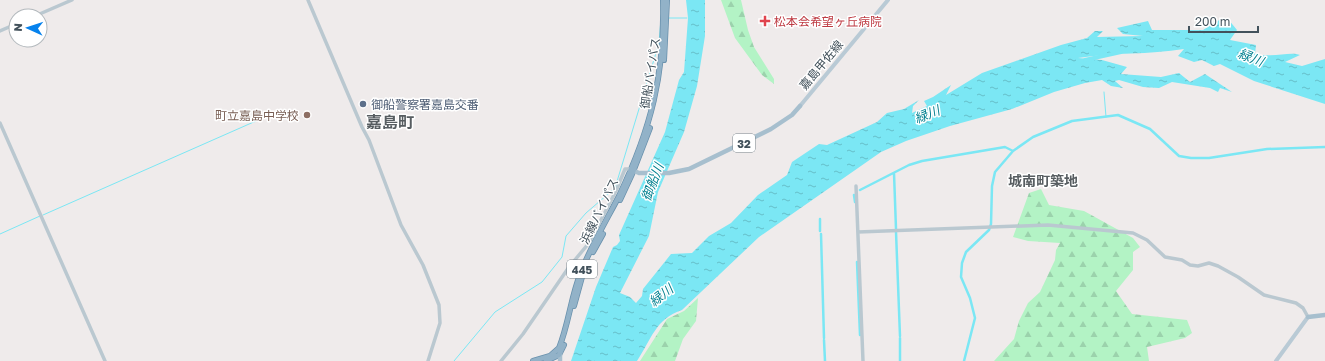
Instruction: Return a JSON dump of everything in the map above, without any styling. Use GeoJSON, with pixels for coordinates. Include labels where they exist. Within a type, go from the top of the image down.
{"type":"FeatureCollection","features":[{"type":"Feature","properties":{"kind":"highway","name":"御船バイパス"},"geometry":{"type":"LineString","coordinates":[[635,171],[656,98],[662,56],[663,0]]}},
{"type":"Feature","properties":{"kind":"highway","name":"御船バイパス"},"geometry":{"type":"LineString","coordinates":[[635,171],[660,93],[666,51],[667,0]]}},
{"type":"Feature","properties":{"kind":"highway","name":"浜線バイパス"},"geometry":{"type":"LineString","coordinates":[[560,350],[581,271],[635,171]]}},
{"type":"Feature","properties":{"kind":"highway"},"geometry":{"type":"LineString","coordinates":[[533,361],[550,356],[560,350]]}},
{"type":"Feature","properties":{"kind":"highway"},"geometry":{"type":"LineString","coordinates":[[546,361],[554,358],[560,350]]}},
{"type":"Feature","properties":{"kind":"main road","name":"嘉島甲佐線"},"geometry":{"type":"LineString","coordinates":[[800,106],[888,0]]}},
{"type":"Feature","properties":{"kind":"main road","name":"32"},"geometry":{"type":"LineString","coordinates":[[635,171],[674,171],[696,166],[765,132],[792,115],[800,106]]}},
{"type":"Feature","properties":{"kind":"main road"},"geometry":{"type":"LineString","coordinates":[[1276,361],[1308,317],[1325,315]]}},
{"type":"Feature","properties":{"kind":"main road"},"geometry":{"type":"LineString","coordinates":[[560,350],[560,361]]}},
{"type":"Feature","properties":{"kind":"street"},"geometry":{"type":"LineString","coordinates":[[48,10],[72,0]]}},
{"type":"Feature","properties":{"kind":"street"},"geometry":{"type":"LineString","coordinates":[[308,0],[362,127],[370,140],[401,225],[421,261],[437,298],[440,308],[440,323],[428,361]]}},
{"type":"Feature","properties":{"kind":"street"},"geometry":{"type":"LineString","coordinates":[[0,123],[105,361]]}},
{"type":"Feature","properties":{"kind":"street"},"geometry":{"type":"LineString","coordinates":[[500,361],[530,324],[569,267],[589,243],[616,191],[625,169],[635,171]]}},
{"type":"Feature","properties":{"kind":"street"},"geometry":{"type":"LineString","coordinates":[[856,186],[863,361]]}},
{"type":"Feature","properties":{"kind":"street"},"geometry":{"type":"LineString","coordinates":[[858,232],[1048,225],[1133,233],[1140,235],[1165,257],[1182,260],[1190,265],[1198,266],[1210,263],[1233,274],[1264,295],[1296,303],[1303,308],[1308,317]]}},
{"type":"Feature","properties":{"kind":"green space"},"geometry":{"type":"Polygon","coordinates":[[[721,0],[741,0],[748,30],[754,47],[774,79],[774,84],[762,75],[735,38],[721,0]]]}},
{"type":"Feature","properties":{"kind":"green space"},"geometry":{"type":"Polygon","coordinates":[[[1041,189],[1049,205],[1084,211],[1133,238],[1140,247],[1133,252],[1133,270],[1116,291],[1132,314],[1187,320],[1192,333],[1185,338],[1147,347],[1149,361],[994,361],[1014,339],[1019,321],[1028,303],[1040,292],[1055,260],[1056,250],[1060,243],[1028,241],[1013,237],[1029,193],[1041,189]]]}},
{"type":"Feature","properties":{"kind":"green space"},"geometry":{"type":"Polygon","coordinates":[[[698,298],[696,321],[683,339],[675,361],[640,361],[667,319],[684,311],[698,298]]]}},
{"type":"Feature","properties":{"kind":"water","name":"御船川"},"geometry":{"type":"Polygon","coordinates":[[[686,0],[705,0],[705,36],[697,86],[684,132],[658,192],[649,236],[620,293],[630,297],[636,303],[642,296],[643,289],[671,254],[692,253],[709,236],[731,223],[758,195],[787,175],[792,162],[819,144],[827,145],[877,122],[887,113],[904,109],[919,100],[913,106],[912,113],[927,106],[924,101],[951,85],[946,95],[982,73],[1061,45],[1087,38],[1095,31],[1103,31],[1097,37],[1143,36],[1123,34],[1117,28],[1148,21],[1152,30],[1203,30],[1221,19],[1228,19],[1237,30],[1230,40],[1256,45],[1255,54],[1300,55],[1285,62],[1302,66],[1325,59],[1325,104],[1254,81],[1220,64],[1214,66],[1202,60],[1194,62],[1178,56],[1184,49],[1078,58],[1102,60],[1127,67],[1121,74],[1161,77],[1179,73],[1190,82],[1205,74],[1232,92],[1220,88],[1218,92],[1210,88],[1172,82],[1159,88],[1143,87],[1119,80],[1115,81],[1123,88],[1111,86],[1102,80],[1085,83],[1054,92],[1012,109],[950,126],[906,141],[881,152],[759,237],[682,310],[666,318],[660,324],[637,361],[571,361],[596,287],[613,247],[620,241],[619,235],[665,132],[679,80],[684,72],[688,18],[686,0]]]}},
{"type":"Feature","properties":{"kind":"waterway"},"geometry":{"type":"LineString","coordinates":[[668,18],[687,18]]}},
{"type":"Feature","properties":{"kind":"waterway"},"geometry":{"type":"LineString","coordinates":[[454,361],[495,312],[542,282],[562,257],[566,236],[586,213],[615,188],[659,43],[661,19]]}},
{"type":"Feature","properties":{"kind":"waterway","name":"緑川"},"geometry":{"type":"LineString","coordinates":[[1085,60],[1121,52]]}},
{"type":"Feature","properties":{"kind":"waterway"},"geometry":{"type":"LineString","coordinates":[[1104,92],[1106,117]]}},
{"type":"Feature","properties":{"kind":"waterway"},"geometry":{"type":"LineString","coordinates":[[964,361],[975,318],[970,298],[961,277],[962,263],[966,252],[989,230],[991,224],[992,186],[995,172],[1013,151],[1033,137],[1072,121],[1118,115],[1150,129],[1179,156],[1191,158],[1209,158],[1267,149],[1325,147]]}},
{"type":"Feature","properties":{"kind":"waterway"},"geometry":{"type":"LineString","coordinates":[[43,215],[265,117]]}},
{"type":"Feature","properties":{"kind":"waterway"},"geometry":{"type":"LineString","coordinates":[[860,190],[909,165],[922,161],[1005,147],[1013,151]]}},
{"type":"Feature","properties":{"kind":"waterway"},"geometry":{"type":"LineString","coordinates":[[894,173],[896,229]]}},
{"type":"Feature","properties":{"kind":"waterway"},"geometry":{"type":"LineString","coordinates":[[854,195],[855,202]]}},
{"type":"Feature","properties":{"kind":"waterway"},"geometry":{"type":"LineString","coordinates":[[0,234],[40,216]]}},
{"type":"Feature","properties":{"kind":"waterway"},"geometry":{"type":"LineString","coordinates":[[820,219],[820,231]]}},
{"type":"Feature","properties":{"kind":"waterway"},"geometry":{"type":"LineString","coordinates":[[896,232],[900,336]]}},
{"type":"Feature","properties":{"kind":"waterway"},"geometry":{"type":"LineString","coordinates":[[821,234],[824,338]]}},
{"type":"Feature","properties":{"kind":"waterway"},"geometry":{"type":"LineString","coordinates":[[857,262],[860,335]]}},
{"type":"Feature","properties":{"kind":"waterway"},"geometry":{"type":"LineString","coordinates":[[900,338],[900,361]]}},
{"type":"Feature","properties":{"kind":"waterway"},"geometry":{"type":"LineString","coordinates":[[824,340],[825,361]]}},
{"type":"Feature","properties":{"kind":"place","name":"松本会希望ヶ丘病院"},"geometry":{"type":"Point","coordinates":[765,21]}},
{"type":"Feature","properties":{"kind":"place","name":"御船警察署嘉島交番"},"geometry":{"type":"Point","coordinates":[363,104]}},
{"type":"Feature","properties":{"kind":"place","name":"町立嘉島中学校"},"geometry":{"type":"Point","coordinates":[307,115]}},
{"type":"Feature","properties":{"kind":"district","name":"嘉島町"},"geometry":{"type":"Point","coordinates":[390,122]}},
{"type":"Feature","properties":{"kind":"district","name":"城南町築地"},"geometry":{"type":"Point","coordinates":[1043,180]}}]}
